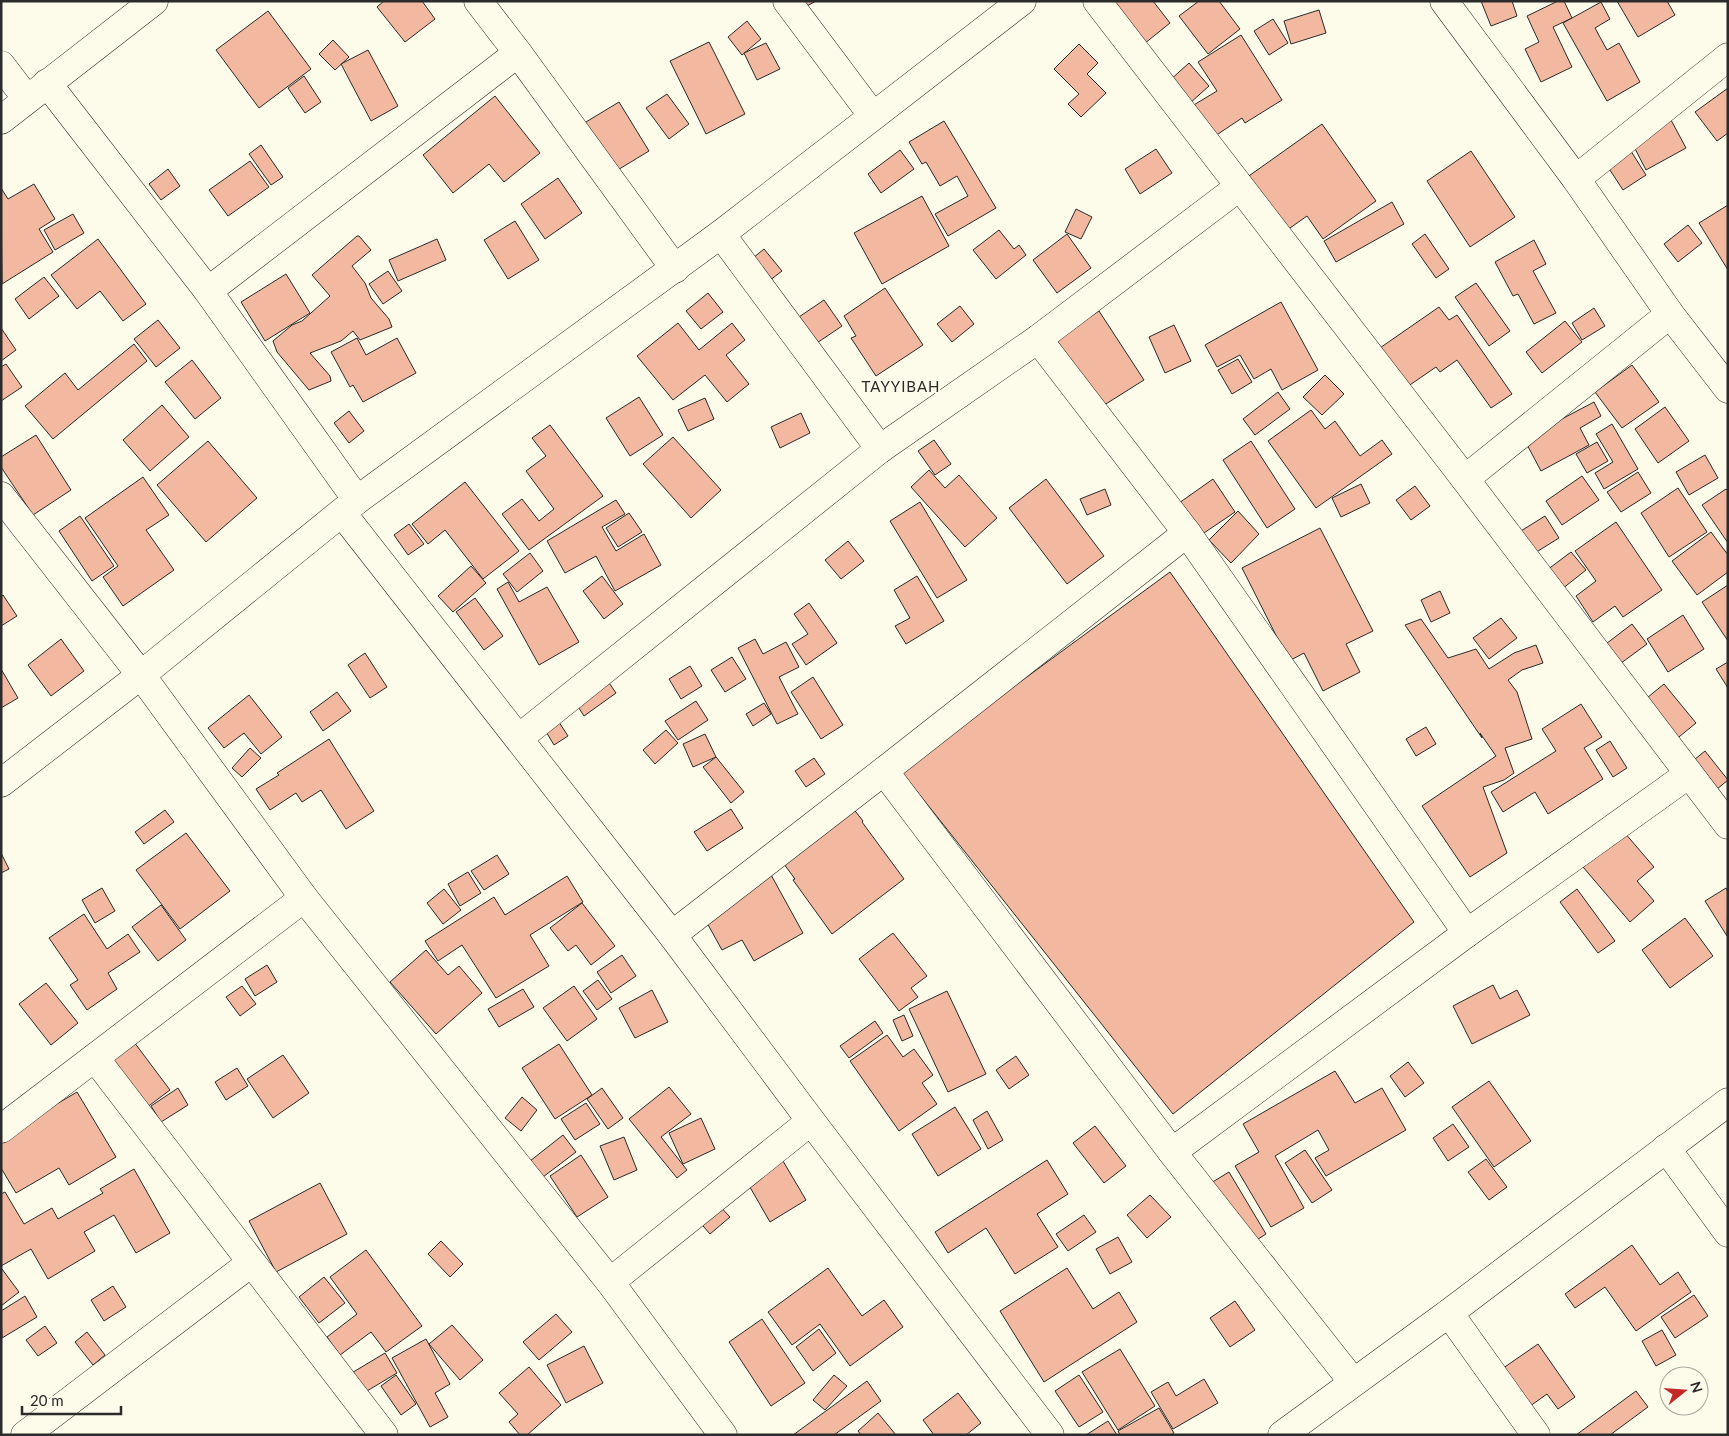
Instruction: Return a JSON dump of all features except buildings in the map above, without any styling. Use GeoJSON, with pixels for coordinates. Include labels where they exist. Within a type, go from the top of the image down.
{"type":"FeatureCollection","features":[{"type":"Feature","properties":{"kind":"street"},"geometry":{"type":"LineString","coordinates":[[1,120],[154,1]]}},
{"type":"Feature","properties":{"kind":"street"},"geometry":{"type":"LineString","coordinates":[[478,1],[675,268]]}},
{"type":"Feature","properties":{"kind":"street"},"geometry":{"type":"LineString","coordinates":[[787,1],[873,116]]}},
{"type":"Feature","properties":{"kind":"street"},"geometry":{"type":"LineString","coordinates":[[1,783],[141,675],[350,507],[721,234],[1022,1]]}},
{"type":"Feature","properties":{"kind":"street"},"geometry":{"type":"LineString","coordinates":[[1097,1],[1466,479],[1728,826]]}},
{"type":"Feature","properties":{"kind":"street"},"geometry":{"type":"LineString","coordinates":[[1444,1],[1576,179],[1670,314],[1728,389]]}},
{"type":"Feature","properties":{"kind":"street"},"geometry":{"type":"LineString","coordinates":[[208,291],[518,53]]}},
{"type":"Feature","properties":{"kind":"street"},"geometry":{"type":"LineString","coordinates":[[1576,179],[1728,57]]}},
{"type":"Feature","properties":{"kind":"street"},"geometry":{"type":"LineString","coordinates":[[1,65],[37,91],[208,291],[350,507],[519,738],[672,935],[1050,1435]]}},
{"type":"Feature","properties":{"kind":"street"},"geometry":{"type":"LineString","coordinates":[[519,738],[880,449],[1038,339],[1239,187]]}},
{"type":"Feature","properties":{"kind":"street"},"geometry":{"type":"LineString","coordinates":[[721,234],[880,449]]}},
{"type":"Feature","properties":{"kind":"street"},"geometry":{"type":"LineString","coordinates":[[1466,479],[1670,314]]}},
{"type":"Feature","properties":{"kind":"street"},"geometry":{"type":"LineString","coordinates":[[1038,339],[1187,533],[1467,933]]}},
{"type":"Feature","properties":{"kind":"street"},"geometry":{"type":"LineString","coordinates":[[1,496],[141,675],[304,898],[610,1282],[723,1435]]}},
{"type":"Feature","properties":{"kind":"street"},"geometry":{"type":"LineString","coordinates":[[672,935],[1187,533]]}},
{"type":"Feature","properties":{"kind":"street"},"geometry":{"type":"LineString","coordinates":[[884,771],[1172,1152],[1353,1382]]}},
{"type":"Feature","properties":{"kind":"street"},"geometry":{"type":"LineString","coordinates":[[1172,1152],[1467,933],[1689,774]]}},
{"type":"Feature","properties":{"kind":"street"},"geometry":{"type":"LineString","coordinates":[[1,1129],[304,898]]}},
{"type":"Feature","properties":{"kind":"street"},"geometry":{"type":"LineString","coordinates":[[95,1058],[384,1435]]}},
{"type":"Feature","properties":{"kind":"street"},"geometry":{"type":"LineString","coordinates":[[1282,1435],[1450,1313],[1728,1102]]}},
{"type":"Feature","properties":{"kind":"street"},"geometry":{"type":"LineString","coordinates":[[610,1282],[811,1121]]}},
{"type":"Feature","properties":{"kind":"street"},"geometry":{"type":"LineString","coordinates":[[1666,1148],[1728,1233]]}},
{"type":"Feature","properties":{"kind":"street"},"geometry":{"type":"LineString","coordinates":[[25,1435],[251,1263]]}},
{"type":"Feature","properties":{"kind":"street"},"geometry":{"type":"LineString","coordinates":[[1450,1313],[1536,1435]]}},
{"type":"Feature","properties":{"kind":"district","name":"TAYYIBAH"},"geometry":{"type":"Point","coordinates":[901,386]}}]}
